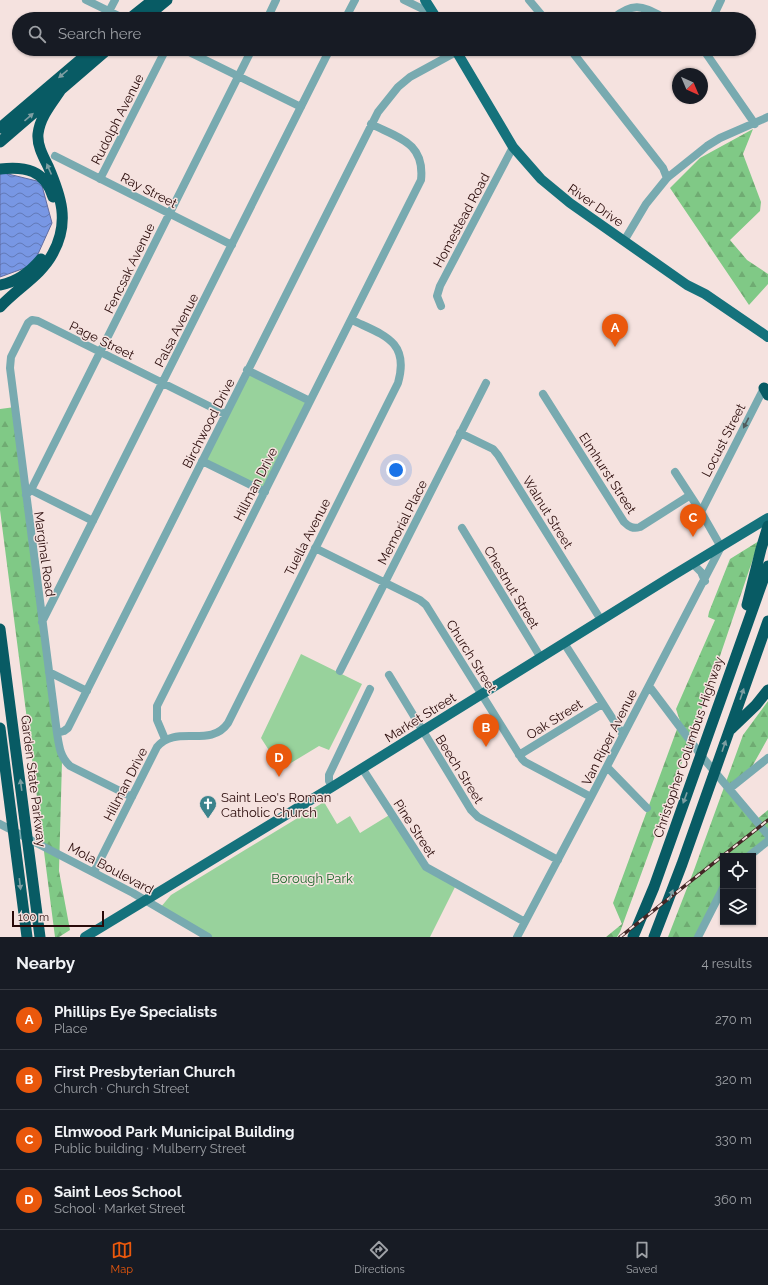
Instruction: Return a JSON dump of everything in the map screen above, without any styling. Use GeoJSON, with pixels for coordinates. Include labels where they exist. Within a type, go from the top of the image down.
{"type":"FeatureCollection","features":[{"type":"Feature","properties":{"kind":"highway"},"geometry":{"type":"LineString","coordinates":[[138,12],[153,0]]}},
{"type":"Feature","properties":{"kind":"highway"},"geometry":{"type":"LineString","coordinates":[[152,12],[167,0]]}},
{"type":"Feature","properties":{"kind":"highway"},"geometry":{"type":"LineString","coordinates":[[0,128],[84,56]]}},
{"type":"Feature","properties":{"kind":"highway"},"geometry":{"type":"LineString","coordinates":[[0,142],[100,56]]}},
{"type":"Feature","properties":{"kind":"highway"},"geometry":{"type":"LineString","coordinates":[[0,308],[37,275],[46,264],[59,240],[62,219],[61,201],[58,189],[43,155],[38,135],[44,115],[62,88]]}},
{"type":"Feature","properties":{"kind":"highway"},"geometry":{"type":"LineString","coordinates":[[0,169],[20,168],[30,170],[39,175],[46,182],[51,191],[56,214],[52,238],[40,260],[21,277],[9,283],[0,285]]}},
{"type":"Feature","properties":{"kind":"highway"},"geometry":{"type":"LineString","coordinates":[[732,667],[767,530]]}},
{"type":"Feature","properties":{"kind":"highway","name":"Christopher Columbus Highway"},"geometry":{"type":"LineString","coordinates":[[633,937],[654,887],[702,760],[705,744],[768,566]]}},
{"type":"Feature","properties":{"kind":"highway"},"geometry":{"type":"LineString","coordinates":[[654,937],[719,762],[768,621]]}},
{"type":"Feature","properties":{"kind":"highway","name":"Garden State Parkway"},"geometry":{"type":"LineString","coordinates":[[0,629],[40,937]]}},
{"type":"Feature","properties":{"kind":"highway"},"geometry":{"type":"LineString","coordinates":[[729,731],[756,705],[768,690]]}},
{"type":"Feature","properties":{"kind":"highway","name":"Garden State Parkway"},"geometry":{"type":"LineString","coordinates":[[0,728],[27,937]]}},
{"type":"Feature","properties":{"kind":"main road"},"geometry":{"type":"LineString","coordinates":[[424,0],[432,12]]}},
{"type":"Feature","properties":{"kind":"main road","name":"River Drive"},"geometry":{"type":"LineString","coordinates":[[459,56],[513,147],[541,179],[554,191],[687,285],[705,294],[768,337]]}},
{"type":"Feature","properties":{"kind":"main road","name":"Market Street"},"geometry":{"type":"LineString","coordinates":[[85,937],[332,787],[768,518]]}},
{"type":"Feature","properties":{"kind":"street"},"geometry":{"type":"LineString","coordinates":[[86,0],[103,12]]}},
{"type":"Feature","properties":{"kind":"street"},"geometry":{"type":"LineString","coordinates":[[109,12],[115,0]]}},
{"type":"Feature","properties":{"kind":"street"},"geometry":{"type":"LineString","coordinates":[[270,12],[276,0]]}},
{"type":"Feature","properties":{"kind":"street"},"geometry":{"type":"LineString","coordinates":[[349,12],[355,0]]}},
{"type":"Feature","properties":{"kind":"street"},"geometry":{"type":"LineString","coordinates":[[404,0],[427,12]]}},
{"type":"Feature","properties":{"kind":"street"},"geometry":{"type":"LineString","coordinates":[[529,0],[539,12]]}},
{"type":"Feature","properties":{"kind":"street"},"geometry":{"type":"LineString","coordinates":[[715,12],[721,0]]}},
{"type":"Feature","properties":{"kind":"street"},"geometry":{"type":"LineString","coordinates":[[622,12],[626,9],[639,7],[651,12]]}},
{"type":"Feature","properties":{"kind":"street","name":"Rudolph Avenue"},"geometry":{"type":"LineString","coordinates":[[100,179],[162,56]]}},
{"type":"Feature","properties":{"kind":"street"},"geometry":{"type":"LineString","coordinates":[[197,56],[301,107]]}},
{"type":"Feature","properties":{"kind":"street","name":"Fencsak Avenue"},"geometry":{"type":"LineString","coordinates":[[28,492],[100,353],[248,56]]}},
{"type":"Feature","properties":{"kind":"street","name":"Palsa Avenue"},"geometry":{"type":"LineString","coordinates":[[42,622],[326,56]]}},
{"type":"Feature","properties":{"kind":"street","name":"Birchwood Drive"},"geometry":{"type":"LineString","coordinates":[[57,733],[68,728],[371,124],[387,98],[398,87],[410,77],[445,56]]}},
{"type":"Feature","properties":{"kind":"street"},"geometry":{"type":"LineString","coordinates":[[578,56],[663,168],[667,178]]}},
{"type":"Feature","properties":{"kind":"street"},"geometry":{"type":"LineString","coordinates":[[708,56],[755,124]]}},
{"type":"Feature","properties":{"kind":"street"},"geometry":{"type":"LineString","coordinates":[[624,240],[646,204],[667,178],[702,150],[720,138],[755,124],[768,117]]}},
{"type":"Feature","properties":{"kind":"street","name":"Hillman Drive"},"geometry":{"type":"LineString","coordinates":[[94,872],[158,747],[165,739],[157,720],[157,706],[421,180],[422,169],[420,158],[414,149],[406,142],[371,124]]}},
{"type":"Feature","properties":{"kind":"street","name":"Homestead Road"},"geometry":{"type":"LineString","coordinates":[[440,306],[437,296],[440,286],[513,147]]}},
{"type":"Feature","properties":{"kind":"street","name":"Ray Street"},"geometry":{"type":"LineString","coordinates":[[55,156],[232,245]]}},
{"type":"Feature","properties":{"kind":"street","name":"Page Street"},"geometry":{"type":"LineString","coordinates":[[11,378],[11,357],[28,323],[32,320],[38,321],[226,414]]}},
{"type":"Feature","properties":{"kind":"street","name":"Tuella Avenue"},"geometry":{"type":"LineString","coordinates":[[165,739],[172,737],[211,735],[219,733],[224,729],[398,383],[402,371],[401,359],[398,350],[385,336],[352,320]]}},
{"type":"Feature","properties":{"kind":"street"},"geometry":{"type":"LineString","coordinates":[[247,370],[310,402]]}},
{"type":"Feature","properties":{"kind":"street","name":"Marginal Road"},"geometry":{"type":"LineString","coordinates":[[11,378],[28,492],[42,622],[50,672],[57,733]]}},
{"type":"Feature","properties":{"kind":"street","name":"Memorial Place"},"geometry":{"type":"LineString","coordinates":[[340,671],[486,383]]}},
{"type":"Feature","properties":{"kind":"street","name":"Locust Street"},"geometry":{"type":"LineString","coordinates":[[701,512],[767,388]]}},
{"type":"Feature","properties":{"kind":"street","name":"Elmhurst Street"},"geometry":{"type":"LineString","coordinates":[[543,394],[628,526],[635,528],[640,527],[689,496]]}},
{"type":"Feature","properties":{"kind":"street","name":"Walnut Street"},"geometry":{"type":"LineString","coordinates":[[460,433],[493,449],[498,455],[601,620]]}},
{"type":"Feature","properties":{"kind":"street"},"geometry":{"type":"LineString","coordinates":[[202,461],[265,492]]}},
{"type":"Feature","properties":{"kind":"street"},"geometry":{"type":"LineString","coordinates":[[674,472],[701,512],[721,547]]}},
{"type":"Feature","properties":{"kind":"street"},"geometry":{"type":"LineString","coordinates":[[28,492],[94,521]]}},
{"type":"Feature","properties":{"kind":"street","name":"Chestnut Street"},"geometry":{"type":"LineString","coordinates":[[462,528],[541,658]]}},
{"type":"Feature","properties":{"kind":"street","name":"Van Riper Avenue"},"geometry":{"type":"LineString","coordinates":[[517,937],[607,767],[622,735],[705,581],[721,547]]}},
{"type":"Feature","properties":{"kind":"street","name":"Church Street"},"geometry":{"type":"LineString","coordinates":[[315,548],[420,600],[426,605],[519,755],[525,762],[591,797]]}},
{"type":"Feature","properties":{"kind":"street"},"geometry":{"type":"LineString","coordinates":[[693,564],[701,572],[705,581]]}},
{"type":"Feature","properties":{"kind":"street"},"geometry":{"type":"LineString","coordinates":[[564,643],[622,735]]}},
{"type":"Feature","properties":{"kind":"street"},"geometry":{"type":"LineString","coordinates":[[50,672],[87,691]]}},
{"type":"Feature","properties":{"kind":"street","name":"Beech Street"},"geometry":{"type":"LineString","coordinates":[[389,675],[471,810],[478,817],[558,860]]}},
{"type":"Feature","properties":{"kind":"street"},"geometry":{"type":"LineString","coordinates":[[649,686],[702,760],[768,835]]}},
{"type":"Feature","properties":{"kind":"street"},"geometry":{"type":"LineString","coordinates":[[332,787],[329,782],[329,775],[370,689]]}},
{"type":"Feature","properties":{"kind":"street","name":"Oak Street"},"geometry":{"type":"LineString","coordinates":[[519,755],[602,704]]}},
{"type":"Feature","properties":{"kind":"street"},"geometry":{"type":"LineString","coordinates":[[57,733],[62,756],[70,766],[132,797]]}},
{"type":"Feature","properties":{"kind":"street"},"geometry":{"type":"LineString","coordinates":[[729,789],[768,758]]}},
{"type":"Feature","properties":{"kind":"street"},"geometry":{"type":"LineString","coordinates":[[607,767],[647,808]]}},
{"type":"Feature","properties":{"kind":"street","name":"Pine Street"},"geometry":{"type":"LineString","coordinates":[[362,768],[426,867],[525,922]]}},
{"type":"Feature","properties":{"kind":"street","name":"Mola Boulevard"},"geometry":{"type":"LineString","coordinates":[[0,824],[94,872],[208,937]]}},
{"type":"Feature","properties":{"kind":"street"},"geometry":{"type":"LineString","coordinates":[[753,853],[768,841]]}},
{"type":"Feature","properties":{"kind":"street"},"geometry":{"type":"LineString","coordinates":[[698,937],[722,889]]}},
{"type":"Feature","properties":{"kind":"green space"},"geometry":{"type":"Polygon","coordinates":[[[753,129],[743,154],[761,202],[760,211],[730,240],[747,260],[768,274],[768,284],[749,305],[670,188],[700,158],[753,129]]]}},
{"type":"Feature","properties":{"kind":"green space"},"geometry":{"type":"Polygon","coordinates":[[[247,370],[310,401],[265,492],[202,461],[247,370]]]}},
{"type":"Feature","properties":{"kind":"green space"},"geometry":{"type":"Polygon","coordinates":[[[15,407],[62,761],[59,871],[70,930],[59,937],[55,937],[0,510],[0,409],[15,407]]]}},
{"type":"Feature","properties":{"kind":"green space"},"geometry":{"type":"Polygon","coordinates":[[[759,541],[720,658],[620,932],[617,937],[606,937],[622,924],[613,903],[680,721],[676,709],[715,620],[708,617],[709,612],[730,559],[759,541]]]}},
{"type":"Feature","properties":{"kind":"green space"},"geometry":{"type":"Polygon","coordinates":[[[301,654],[362,684],[329,750],[319,746],[281,769],[261,738],[301,654]]]}},
{"type":"Feature","properties":{"kind":"green space"},"geometry":{"type":"Polygon","coordinates":[[[768,701],[768,738],[749,772],[729,789],[756,820],[768,810],[768,844],[756,853],[720,853],[720,895],[697,937],[668,937],[694,870],[743,735],[768,701]]]}},
{"type":"Feature","properties":{"kind":"green space","name":"Borough Park"},"geometry":{"type":"Polygon","coordinates":[[[324,802],[337,824],[350,816],[360,833],[391,814],[427,868],[456,885],[430,937],[209,937],[160,908],[171,895],[324,802]]]}},
{"type":"Feature","properties":{"kind":"water"},"geometry":{"type":"Polygon","coordinates":[[[0,172],[41,182],[52,223],[33,265],[0,277],[0,172]]]}},
{"type":"Feature","properties":{"kind":"railway"},"geometry":{"type":"LineString","coordinates":[[620,937],[768,820]]}},
{"type":"Feature","properties":{"kind":"place","name":"Phillips Eye Specialists"},"geometry":{"type":"Point","coordinates":[615,347]}},
{"type":"Feature","properties":{"kind":"place","name":"Elmwood Park Municipal Building"},"geometry":{"type":"Point","coordinates":[693,537]}},
{"type":"Feature","properties":{"kind":"place","name":"First Presbyterian Church"},"geometry":{"type":"Point","coordinates":[486,747]}},
{"type":"Feature","properties":{"kind":"place","name":"Saint Leos School"},"geometry":{"type":"Point","coordinates":[279,777]}},
{"type":"Feature","properties":{"kind":"place","name":"Saint Leo's Roman Catholic Church"},"geometry":{"type":"Point","coordinates":[208,819]}}]}
